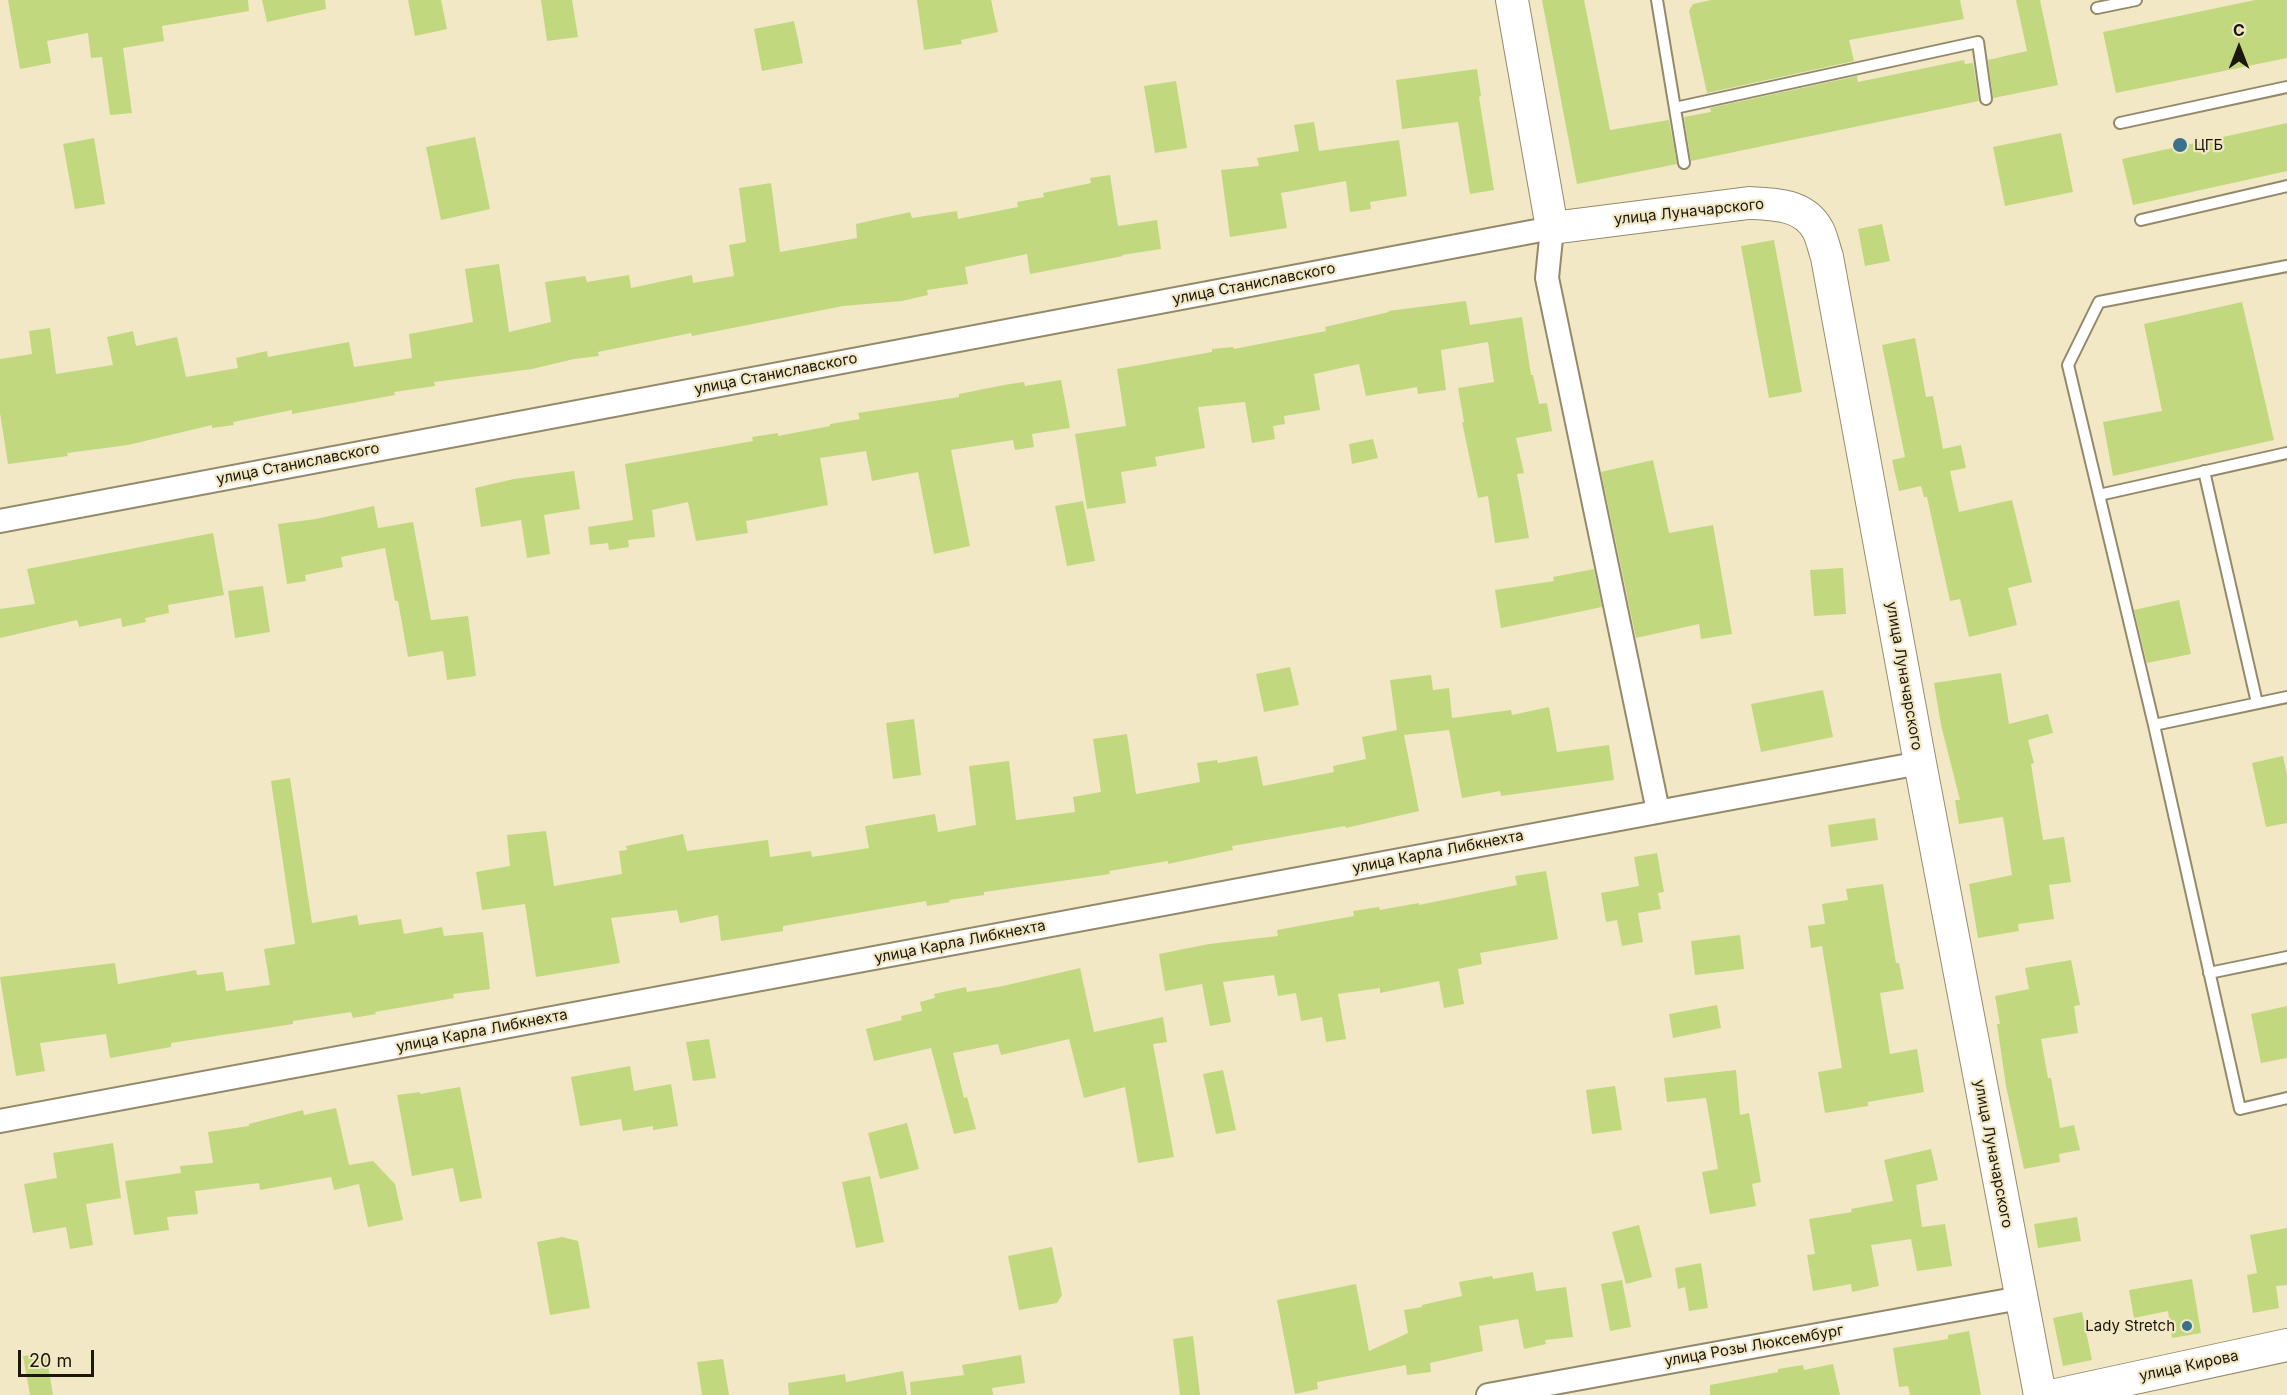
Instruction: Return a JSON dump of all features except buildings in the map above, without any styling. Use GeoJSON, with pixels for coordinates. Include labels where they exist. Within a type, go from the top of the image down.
{"type":"FeatureCollection","features":[{"type":"Feature","properties":{"kind":"street"},"geometry":{"type":"LineString","coordinates":[[1512,0],[1552,228],[1547,278],[1658,811]]}},
{"type":"Feature","properties":{"kind":"street","name":"улица Луначарского"},"geometry":{"type":"LineString","coordinates":[[1552,228],[1749,203],[1777,204],[1799,211],[1817,228],[1827,257],[2020,1298],[2040,1395]]}},
{"type":"Feature","properties":{"kind":"street","name":"улица Станиславского"},"geometry":{"type":"LineString","coordinates":[[0,521],[1552,228]]}},
{"type":"Feature","properties":{"kind":"street","name":"улица Карла Либкнехта"},"geometry":{"type":"LineString","coordinates":[[0,1120],[1920,763]]}},
{"type":"Feature","properties":{"kind":"street","name":"улица Розы Люксембург"},"geometry":{"type":"LineString","coordinates":[[1488,1395],[2020,1298]]}},
{"type":"Feature","properties":{"kind":"street","name":"улица Кирова"},"geometry":{"type":"LineString","coordinates":[[2056,1395],[2287,1345]]}},
{"type":"Feature","properties":{"kind":"lane"},"geometry":{"type":"LineString","coordinates":[[1657,0],[1684,163]]}},
{"type":"Feature","properties":{"kind":"lane"},"geometry":{"type":"LineString","coordinates":[[2097,8],[2136,0]]}},
{"type":"Feature","properties":{"kind":"lane"},"geometry":{"type":"LineString","coordinates":[[1675,108],[1978,42],[1986,99]]}},
{"type":"Feature","properties":{"kind":"lane"},"geometry":{"type":"LineString","coordinates":[[2120,123],[2287,87]]}},
{"type":"Feature","properties":{"kind":"lane"},"geometry":{"type":"LineString","coordinates":[[2140,220],[2287,186]]}},
{"type":"Feature","properties":{"kind":"lane"},"geometry":{"type":"LineString","coordinates":[[2287,266],[2099,302],[2068,365],[2154,725],[2240,1109],[2287,1098]]}},
{"type":"Feature","properties":{"kind":"lane"},"geometry":{"type":"LineString","coordinates":[[2098,495],[2287,453]]}},
{"type":"Feature","properties":{"kind":"lane"},"geometry":{"type":"LineString","coordinates":[[2204,471],[2257,703]]}},
{"type":"Feature","properties":{"kind":"lane"},"geometry":{"type":"LineString","coordinates":[[2154,725],[2287,697]]}},
{"type":"Feature","properties":{"kind":"lane"},"geometry":{"type":"LineString","coordinates":[[2209,973],[2287,957]]}},
{"type":"Feature","properties":{"kind":"place","name":"ЦГБ"},"geometry":{"type":"Point","coordinates":[2180,145]}},
{"type":"Feature","properties":{"kind":"place","name":"Lady Stretch"},"geometry":{"type":"Point","coordinates":[2187,1326]}}]}
